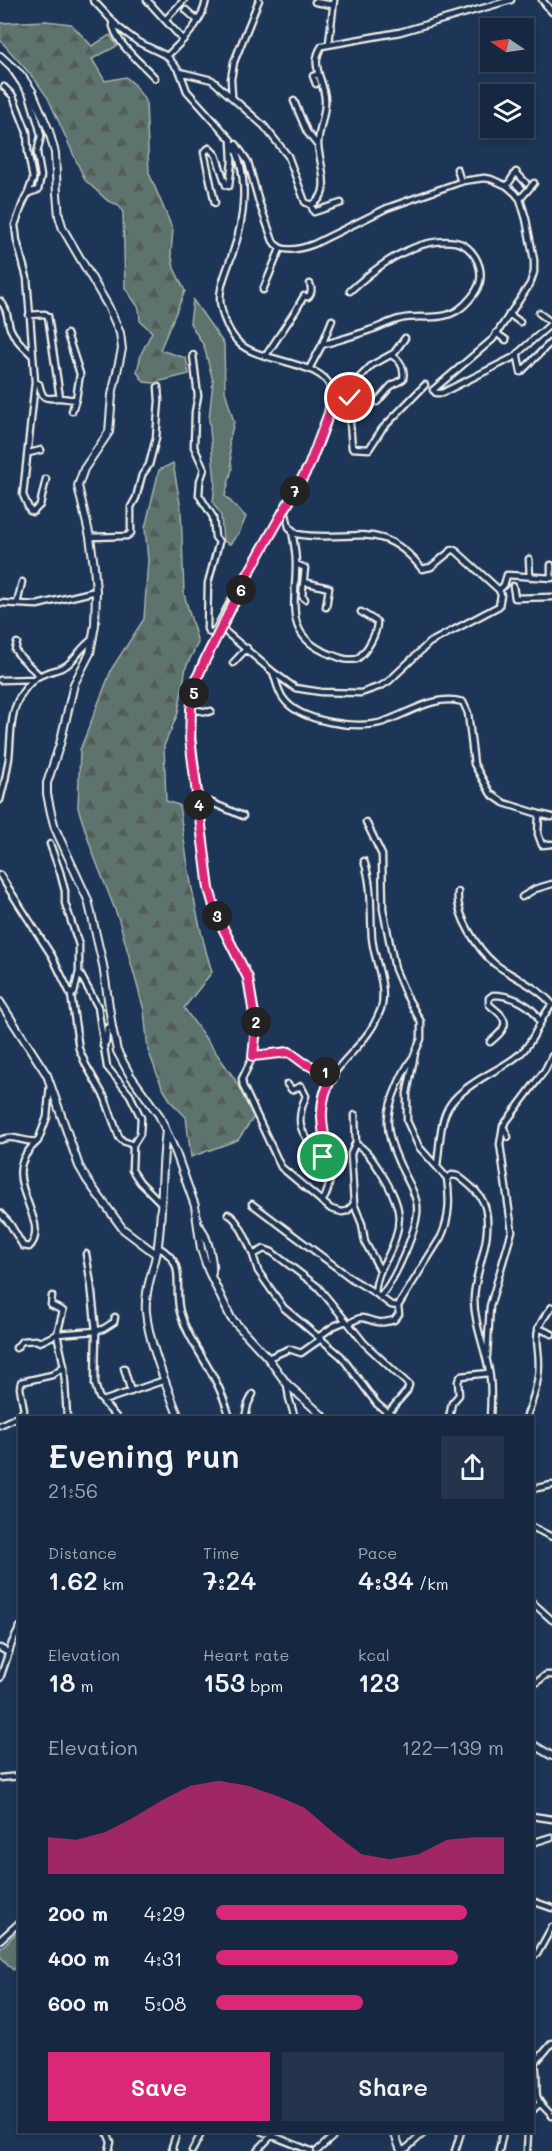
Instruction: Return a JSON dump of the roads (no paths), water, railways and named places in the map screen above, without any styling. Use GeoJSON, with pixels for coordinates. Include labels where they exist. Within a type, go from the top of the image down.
{"type":"FeatureCollection","features":[{"type":"Feature","properties":{"kind":"main road"},"geometry":{"type":"LineString","coordinates":[[0,56],[21,75],[32,91],[49,130],[55,153],[59,216],[63,229],[108,306],[120,333],[122,349],[112,396],[109,432],[84,469],[78,486],[90,537],[96,591],[93,639],[89,658],[72,690],[60,744],[47,783],[47,794],[56,828],[88,900],[103,965],[117,1051],[166,1130],[188,1183],[198,1225],[204,1232],[205,1250],[211,1276],[231,1318],[268,1358],[287,1384],[323,1416]]}},
{"type":"Feature","properties":{"kind":"main road"},"geometry":{"type":"LineString","coordinates":[[0,1002],[41,1063],[87,1180],[123,1229],[157,1250]]}},
{"type":"Feature","properties":{"kind":"main road"},"geometry":{"type":"LineString","coordinates":[[166,1130],[157,1250],[150,1277],[146,1310],[165,1380],[178,1416]]}},
{"type":"Feature","properties":{"kind":"main road"},"geometry":{"type":"LineString","coordinates":[[534,1745],[551,1754]]}},
{"type":"Feature","properties":{"kind":"main road"},"geometry":{"type":"LineString","coordinates":[[394,2133],[401,2151]]}},
{"type":"Feature","properties":{"kind":"street"},"geometry":{"type":"LineString","coordinates":[[93,0],[112,22],[138,42],[167,56],[180,72],[187,91],[243,153],[269,230],[276,246],[280,249],[303,248],[387,208],[461,182],[484,178],[507,186],[520,200],[526,219],[535,267],[530,284],[487,344],[434,388],[434,393],[442,393],[518,356]]}},
{"type":"Feature","properties":{"kind":"street"},"geometry":{"type":"LineString","coordinates":[[147,0],[183,40]]}},
{"type":"Feature","properties":{"kind":"street"},"geometry":{"type":"LineString","coordinates":[[165,20],[184,0]]}},
{"type":"Feature","properties":{"kind":"street"},"geometry":{"type":"LineString","coordinates":[[167,56],[198,21],[206,0]]}},
{"type":"Feature","properties":{"kind":"street"},"geometry":{"type":"LineString","coordinates":[[232,96],[231,79],[234,62],[260,0]]}},
{"type":"Feature","properties":{"kind":"street"},"geometry":{"type":"LineString","coordinates":[[311,205],[318,202],[323,189],[318,146],[325,100],[316,60],[322,46],[400,32],[512,0]]}},
{"type":"Feature","properties":{"kind":"street"},"geometry":{"type":"LineString","coordinates":[[542,0],[552,12]]}},
{"type":"Feature","properties":{"kind":"street"},"geometry":{"type":"LineString","coordinates":[[315,2],[333,3],[329,43]]}},
{"type":"Feature","properties":{"kind":"street"},"geometry":{"type":"LineString","coordinates":[[186,10],[198,21]]}},
{"type":"Feature","properties":{"kind":"street"},"geometry":{"type":"LineString","coordinates":[[112,22],[114,31],[121,42],[155,78]]}},
{"type":"Feature","properties":{"kind":"street"},"geometry":{"type":"LineString","coordinates":[[8,64],[29,94],[41,136],[37,153],[40,182],[38,190],[28,193]]}},
{"type":"Feature","properties":{"kind":"street"},"geometry":{"type":"LineString","coordinates":[[180,72],[208,78],[232,96],[264,126],[288,156],[305,202],[311,205],[314,212],[341,203]]}},
{"type":"Feature","properties":{"kind":"street"},"geometry":{"type":"LineString","coordinates":[[316,84],[314,76],[318,74]]}},
{"type":"Feature","properties":{"kind":"street"},"geometry":{"type":"LineString","coordinates":[[4,87],[13,96],[27,132],[33,179],[15,225],[27,278],[35,382],[23,495],[33,512],[38,507],[46,479]]}},
{"type":"Feature","properties":{"kind":"street"},"geometry":{"type":"LineString","coordinates":[[294,101],[307,132],[318,146]]}},
{"type":"Feature","properties":{"kind":"street"},"geometry":{"type":"LineString","coordinates":[[215,203],[204,152],[209,148],[216,155],[226,185],[229,186],[232,161],[231,140]]}},
{"type":"Feature","properties":{"kind":"street"},"geometry":{"type":"LineString","coordinates":[[231,140],[236,148],[241,171],[243,210],[242,225],[220,294],[226,324],[240,344],[265,357],[309,369],[323,376],[328,381],[332,394],[329,413],[311,461],[241,589],[200,672],[191,709],[190,739],[212,901],[217,916],[248,978],[256,1027],[253,1056],[242,1082],[281,1167],[331,1209],[347,1211],[354,1204]]}},
{"type":"Feature","properties":{"kind":"street"},"geometry":{"type":"LineString","coordinates":[[288,156],[289,148]]}},
{"type":"Feature","properties":{"kind":"street"},"geometry":{"type":"LineString","coordinates":[[457,169],[461,182]]}},
{"type":"Feature","properties":{"kind":"street"},"geometry":{"type":"LineString","coordinates":[[491,179],[492,171]]}},
{"type":"Feature","properties":{"kind":"street"},"geometry":{"type":"LineString","coordinates":[[507,186],[516,172],[526,183]]}},
{"type":"Feature","properties":{"kind":"street"},"geometry":{"type":"LineString","coordinates":[[252,175],[255,179],[258,175]]}},
{"type":"Feature","properties":{"kind":"street"},"geometry":{"type":"LineString","coordinates":[[520,200],[534,183]]}},
{"type":"Feature","properties":{"kind":"street"},"geometry":{"type":"LineString","coordinates":[[322,345],[400,319],[439,317],[453,313],[465,304],[480,281],[479,264],[475,256],[461,244],[448,242],[425,244],[385,263],[350,291]]}},
{"type":"Feature","properties":{"kind":"street"},"geometry":{"type":"LineString","coordinates":[[263,290],[280,249]]}},
{"type":"Feature","properties":{"kind":"street"},"geometry":{"type":"LineString","coordinates":[[265,357],[304,296],[310,295],[312,290],[310,284]]}},
{"type":"Feature","properties":{"kind":"street"},"geometry":{"type":"LineString","coordinates":[[0,301],[4,305],[10,328],[32,355]]}},
{"type":"Feature","properties":{"kind":"street"},"geometry":{"type":"LineString","coordinates":[[539,313],[552,323],[518,353],[521,372],[552,341]]}},
{"type":"Feature","properties":{"kind":"street"},"geometry":{"type":"LineString","coordinates":[[29,315],[45,314],[48,316],[60,398]]}},
{"type":"Feature","properties":{"kind":"street"},"geometry":{"type":"LineString","coordinates":[[509,314],[520,322]]}},
{"type":"Feature","properties":{"kind":"street"},"geometry":{"type":"LineString","coordinates":[[309,369],[332,320]]}},
{"type":"Feature","properties":{"kind":"street"},"geometry":{"type":"LineString","coordinates":[[67,333],[80,374],[72,411]]}},
{"type":"Feature","properties":{"kind":"street"},"geometry":{"type":"LineString","coordinates":[[496,333],[506,340]]}},
{"type":"Feature","properties":{"kind":"street"},"geometry":{"type":"LineString","coordinates":[[331,388],[350,387],[372,365],[392,355],[405,338]]}},
{"type":"Feature","properties":{"kind":"street"},"geometry":{"type":"LineString","coordinates":[[193,355],[198,396],[194,447],[204,469],[199,495],[213,517],[215,537],[219,542],[208,583],[207,629],[209,632],[212,633],[216,628],[236,591],[241,589]]}},
{"type":"Feature","properties":{"kind":"street"},"geometry":{"type":"LineString","coordinates":[[377,402],[391,386],[403,379],[404,371],[399,360],[392,355]]}},
{"type":"Feature","properties":{"kind":"street"},"geometry":{"type":"LineString","coordinates":[[35,382],[39,384],[43,397],[76,399]]}},
{"type":"Feature","properties":{"kind":"street"},"geometry":{"type":"LineString","coordinates":[[350,387],[351,395],[348,398],[351,416],[351,446],[369,449],[382,429],[425,386]]}},
{"type":"Feature","properties":{"kind":"street"},"geometry":{"type":"LineString","coordinates":[[90,537],[127,536],[131,532],[131,507],[136,498],[142,475],[149,465],[156,438],[158,387]]}},
{"type":"Feature","properties":{"kind":"street"},"geometry":{"type":"LineString","coordinates":[[332,394],[348,398]]}},
{"type":"Feature","properties":{"kind":"street"},"geometry":{"type":"LineString","coordinates":[[29,453],[41,450]]}},
{"type":"Feature","properties":{"kind":"street"},"geometry":{"type":"LineString","coordinates":[[285,510],[292,531],[296,564],[293,598],[295,623],[301,633],[318,650],[346,660],[360,658],[374,637],[377,626],[377,622],[361,612]]}},
{"type":"Feature","properties":{"kind":"street"},"geometry":{"type":"LineString","coordinates":[[221,628],[292,687],[321,692],[368,692],[395,676],[429,643],[499,606],[501,600],[499,590],[455,550],[431,567],[422,569],[407,551],[390,540],[369,536],[304,535],[292,531]]}},
{"type":"Feature","properties":{"kind":"street"},"geometry":{"type":"LineString","coordinates":[[529,558],[530,577]]}},
{"type":"Feature","properties":{"kind":"street"},"geometry":{"type":"LineString","coordinates":[[296,564],[305,568],[302,596],[305,599]]}},
{"type":"Feature","properties":{"kind":"street"},"geometry":{"type":"LineString","coordinates":[[499,590],[504,585],[507,575],[552,578],[551,566]]}},
{"type":"Feature","properties":{"kind":"street"},"geometry":{"type":"LineString","coordinates":[[17,604],[22,582]]}},
{"type":"Feature","properties":{"kind":"street"},"geometry":{"type":"LineString","coordinates":[[304,582],[316,582],[329,588],[326,607]]}},
{"type":"Feature","properties":{"kind":"street"},"geometry":{"type":"LineString","coordinates":[[513,586],[515,598],[552,597]]}},
{"type":"Feature","properties":{"kind":"street"},"geometry":{"type":"LineString","coordinates":[[0,603],[25,606],[44,604],[96,591]]}},
{"type":"Feature","properties":{"kind":"street"},"geometry":{"type":"LineString","coordinates":[[0,680],[37,677],[65,666],[93,639]]}},
{"type":"Feature","properties":{"kind":"street"},"geometry":{"type":"LineString","coordinates":[[17,643],[15,650],[37,677]]}},
{"type":"Feature","properties":{"kind":"street"},"geometry":{"type":"LineString","coordinates":[[233,663],[247,648]]}},
{"type":"Feature","properties":{"kind":"street"},"geometry":{"type":"LineString","coordinates":[[273,672],[284,699],[292,707],[317,718],[341,723],[360,726],[374,725],[432,701],[463,702],[468,713],[474,764],[491,794],[504,803],[552,817]]}},
{"type":"Feature","properties":{"kind":"street"},"geometry":{"type":"LineString","coordinates":[[0,800],[9,756],[12,715],[24,691],[37,677]]}},
{"type":"Feature","properties":{"kind":"street"},"geometry":{"type":"LineString","coordinates":[[191,709],[211,711]]}},
{"type":"Feature","properties":{"kind":"street"},"geometry":{"type":"LineString","coordinates":[[200,806],[210,802],[243,816]]}},
{"type":"Feature","properties":{"kind":"street"},"geometry":{"type":"LineString","coordinates":[[539,814],[539,837],[542,845],[552,844]]}},
{"type":"Feature","properties":{"kind":"street"},"geometry":{"type":"LineString","coordinates":[[366,822],[382,855],[383,909],[395,969],[421,1022],[422,1039],[401,1079],[388,1118],[393,1147],[414,1192],[417,1215],[413,1231],[391,1283],[378,1295]]}},
{"type":"Feature","properties":{"kind":"street"},"geometry":{"type":"LineString","coordinates":[[50,844],[65,891],[65,903],[78,941],[79,972],[74,992],[71,995]]}},
{"type":"Feature","properties":{"kind":"street"},"geometry":{"type":"LineString","coordinates":[[322,1202],[330,1187],[330,1166],[322,1128],[322,1102],[333,1076],[374,1025],[382,1007],[381,983],[372,939],[369,878],[364,861]]}},
{"type":"Feature","properties":{"kind":"street"},"geometry":{"type":"LineString","coordinates":[[0,875],[50,954],[71,995],[76,1039],[81,1054],[105,1098],[119,1137],[123,1142],[133,1145]]}},
{"type":"Feature","properties":{"kind":"street"},"geometry":{"type":"LineString","coordinates":[[522,897],[535,889],[552,884]]}},
{"type":"Feature","properties":{"kind":"street"},"geometry":{"type":"LineString","coordinates":[[437,1166],[443,1117],[448,1106],[455,1097],[524,1050],[552,1004],[537,990],[488,957],[466,926],[458,908],[458,892]]}},
{"type":"Feature","properties":{"kind":"street"},"geometry":{"type":"LineString","coordinates":[[79,972],[97,1004],[107,1067],[130,1095],[140,1112],[142,1126],[133,1145],[132,1170],[161,1203]]}},
{"type":"Feature","properties":{"kind":"street"},"geometry":{"type":"LineString","coordinates":[[490,1042],[500,1033],[504,1022],[503,1017],[489,1004],[489,998],[493,995],[523,1003],[537,1014],[540,1024]]}},
{"type":"Feature","properties":{"kind":"street"},"geometry":{"type":"LineString","coordinates":[[103,1046],[106,1042],[107,1028],[112,1027]]}},
{"type":"Feature","properties":{"kind":"street"},"geometry":{"type":"LineString","coordinates":[[253,1056],[289,1052],[304,1063],[333,1076]]}},
{"type":"Feature","properties":{"kind":"street"},"geometry":{"type":"LineString","coordinates":[[268,1358],[289,1349],[301,1353],[319,1338],[356,1319],[365,1317],[378,1322],[394,1320],[399,1314],[398,1306],[427,1262],[446,1226],[449,1211],[447,1178],[419,1147],[407,1121],[407,1093],[415,1053]]}},
{"type":"Feature","properties":{"kind":"street"},"geometry":{"type":"LineString","coordinates":[[487,1363],[489,1314],[512,1232],[500,1144],[503,1126],[545,1070],[552,1056]]}},
{"type":"Feature","properties":{"kind":"street"},"geometry":{"type":"LineString","coordinates":[[0,1213],[10,1224],[23,1246],[29,1247],[36,1233],[35,1225],[19,1171],[25,1153],[38,1142],[47,1117],[50,1084]]}},
{"type":"Feature","properties":{"kind":"street"},"geometry":{"type":"LineString","coordinates":[[287,1084],[292,1090],[301,1086],[306,1096],[300,1115],[303,1134],[330,1166]]}},
{"type":"Feature","properties":{"kind":"street"},"geometry":{"type":"LineString","coordinates":[[256,1112],[262,1110]]}},
{"type":"Feature","properties":{"kind":"street"},"geometry":{"type":"LineString","coordinates":[[355,1115],[356,1144],[351,1154],[354,1204],[362,1224],[364,1242],[380,1270]]}},
{"type":"Feature","properties":{"kind":"street"},"geometry":{"type":"LineString","coordinates":[[503,1126],[508,1137]]}},
{"type":"Feature","properties":{"kind":"street"},"geometry":{"type":"LineString","coordinates":[[0,1140],[13,1137],[38,1142]]}},
{"type":"Feature","properties":{"kind":"street"},"geometry":{"type":"LineString","coordinates":[[356,1144],[363,1148],[375,1164],[398,1204],[396,1239],[376,1278],[378,1295]]}},
{"type":"Feature","properties":{"kind":"street"},"geometry":{"type":"LineString","coordinates":[[447,1178],[452,1175],[464,1180],[479,1195],[487,1212],[486,1241],[475,1289],[476,1317],[489,1373],[490,1416]]}},
{"type":"Feature","properties":{"kind":"street"},"geometry":{"type":"LineString","coordinates":[[252,1204],[352,1279],[391,1305],[398,1306]]}},
{"type":"Feature","properties":{"kind":"street"},"geometry":{"type":"LineString","coordinates":[[228,1214],[233,1216],[241,1228],[258,1271],[284,1308],[341,1356],[377,1404],[392,1416]]}},
{"type":"Feature","properties":{"kind":"street"},"geometry":{"type":"LineString","coordinates":[[253,1255],[264,1249],[272,1252],[318,1287],[364,1343],[409,1385],[407,1391],[388,1413]]}},
{"type":"Feature","properties":{"kind":"street"},"geometry":{"type":"LineString","coordinates":[[157,1250],[173,1257],[177,1265],[177,1299],[181,1314],[191,1339],[214,1378],[229,1416]]}},
{"type":"Feature","properties":{"kind":"street"},"geometry":{"type":"LineString","coordinates":[[86,1254],[96,1331],[95,1384],[99,1397],[115,1416]]}},
{"type":"Feature","properties":{"kind":"street"},"geometry":{"type":"LineString","coordinates":[[52,1296],[51,1305],[63,1311],[57,1334],[64,1366],[67,1416]]}},
{"type":"Feature","properties":{"kind":"street"},"geometry":{"type":"LineString","coordinates":[[527,1416],[539,1377],[536,1334],[541,1320],[552,1307]]}},
{"type":"Feature","properties":{"kind":"street"},"geometry":{"type":"LineString","coordinates":[[476,1317],[489,1314]]}},
{"type":"Feature","properties":{"kind":"street"},"geometry":{"type":"LineString","coordinates":[[16,1348],[22,1341],[40,1342],[57,1334],[103,1329],[114,1322],[114,1317]]}},
{"type":"Feature","properties":{"kind":"street"},"geometry":{"type":"LineString","coordinates":[[538,1328],[552,1334]]}},
{"type":"Feature","properties":{"kind":"street"},"geometry":{"type":"LineString","coordinates":[[0,1425],[22,1414],[24,1410],[21,1382],[52,1375],[64,1366]]}},
{"type":"Feature","properties":{"kind":"street"},"geometry":{"type":"LineString","coordinates":[[124,1368],[131,1392]]}},
{"type":"Feature","properties":{"kind":"street"},"geometry":{"type":"LineString","coordinates":[[449,1416],[452,1403],[459,1395],[458,1381],[461,1376],[489,1373]]}},
{"type":"Feature","properties":{"kind":"street"},"geometry":{"type":"LineString","coordinates":[[103,1401],[165,1380]]}},
{"type":"Feature","properties":{"kind":"street"},"geometry":{"type":"LineString","coordinates":[[287,1384],[294,1416]]}},
{"type":"Feature","properties":{"kind":"street"},"geometry":{"type":"LineString","coordinates":[[245,1416],[253,1394]]}},
{"type":"Feature","properties":{"kind":"street"},"geometry":{"type":"LineString","coordinates":[[534,1489],[552,1485]]}},
{"type":"Feature","properties":{"kind":"street"},"geometry":{"type":"LineString","coordinates":[[534,1528],[552,1537]]}},
{"type":"Feature","properties":{"kind":"street"},"geometry":{"type":"LineString","coordinates":[[534,1604],[552,1620]]}},
{"type":"Feature","properties":{"kind":"street"},"geometry":{"type":"LineString","coordinates":[[0,1678],[18,1633]]}},
{"type":"Feature","properties":{"kind":"street"},"geometry":{"type":"LineString","coordinates":[[0,1648],[9,1653]]}},
{"type":"Feature","properties":{"kind":"street"},"geometry":{"type":"LineString","coordinates":[[534,1684],[543,1677],[552,1675]]}},
{"type":"Feature","properties":{"kind":"street"},"geometry":{"type":"LineString","coordinates":[[0,1778],[18,1776]]}},
{"type":"Feature","properties":{"kind":"street"},"geometry":{"type":"LineString","coordinates":[[534,1816],[552,1819]]}},
{"type":"Feature","properties":{"kind":"street"},"geometry":{"type":"LineString","coordinates":[[534,1842],[552,1836]]}},
{"type":"Feature","properties":{"kind":"street"},"geometry":{"type":"LineString","coordinates":[[534,1902],[552,1908]]}},
{"type":"Feature","properties":{"kind":"street"},"geometry":{"type":"LineString","coordinates":[[0,1940],[18,1924]]}},
{"type":"Feature","properties":{"kind":"street"},"geometry":{"type":"LineString","coordinates":[[537,1954],[552,1927]]}},
{"type":"Feature","properties":{"kind":"street"},"geometry":{"type":"LineString","coordinates":[[552,2043],[534,2060],[534,2074],[540,2103],[552,2116]]}},
{"type":"Feature","properties":{"kind":"street"},"geometry":{"type":"LineString","coordinates":[[534,2109],[540,2103]]}},
{"type":"Feature","properties":{"kind":"street"},"geometry":{"type":"LineString","coordinates":[[107,2133],[111,2142],[109,2151]]}},
{"type":"Feature","properties":{"kind":"street"},"geometry":{"type":"LineString","coordinates":[[173,2151],[177,2133]]}},
{"type":"Feature","properties":{"kind":"street"},"geometry":{"type":"LineString","coordinates":[[192,2151],[201,2133]]}},
{"type":"Feature","properties":{"kind":"street"},"geometry":{"type":"LineString","coordinates":[[254,2150],[274,2133],[311,2151]]}},
{"type":"Feature","properties":{"kind":"street"},"geometry":{"type":"LineString","coordinates":[[317,2151],[337,2133]]}},
{"type":"Feature","properties":{"kind":"street"},"geometry":{"type":"LineString","coordinates":[[401,2151],[424,2133]]}},
{"type":"Feature","properties":{"kind":"street"},"geometry":{"type":"LineString","coordinates":[[455,2151],[461,2133]]}},
{"type":"Feature","properties":{"kind":"street"},"geometry":{"type":"LineString","coordinates":[[500,2151],[503,2133]]}},
{"type":"Feature","properties":{"kind":"street"},"geometry":{"type":"LineString","coordinates":[[526,2151],[528,2133]]}}]}
